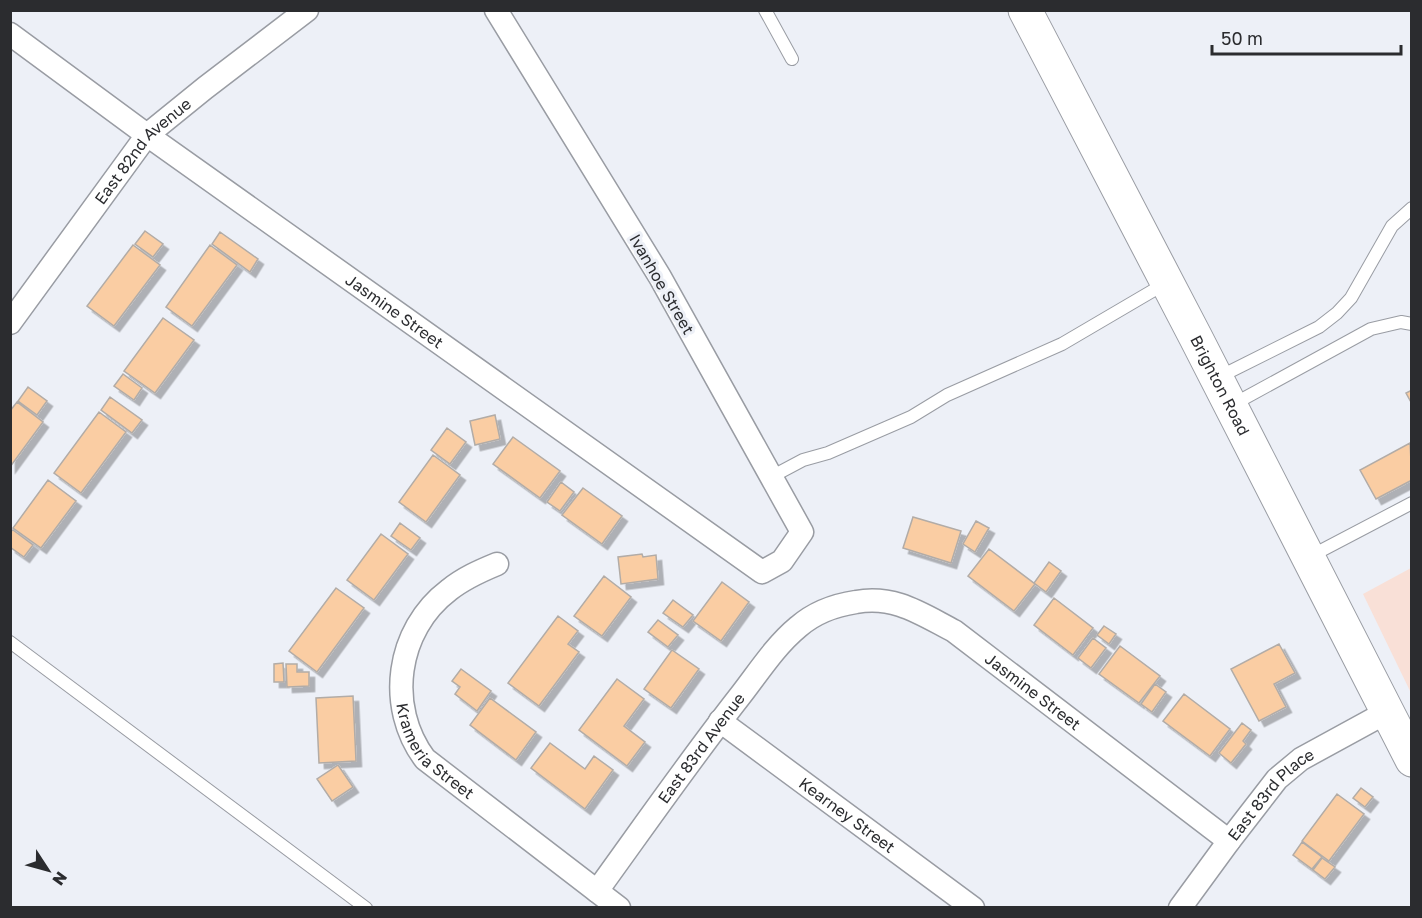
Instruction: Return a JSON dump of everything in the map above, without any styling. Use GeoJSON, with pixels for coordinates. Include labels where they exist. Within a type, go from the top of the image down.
{"type":"FeatureCollection","features":[{"type":"Feature","properties":{"kind":"street","name":"East 82nd Avenue"},"geometry":{"type":"LineString","coordinates":[[10,323],[147,135],[307,10]]}},
{"type":"Feature","properties":{"kind":"street","name":"Ivanhoe Street"},"geometry":{"type":"LineString","coordinates":[[496,10],[660,277],[802,532],[782,561]]}},
{"type":"Feature","properties":{"kind":"street","name":"Brighton Road"},"geometry":{"type":"LineString","coordinates":[[1025,10],[1412,760]]}},
{"type":"Feature","properties":{"kind":"street","name":"Jasmine Street"},"geometry":{"type":"LineString","coordinates":[[10,34],[147,135],[762,572],[782,561]]}},
{"type":"Feature","properties":{"kind":"street","name":"Krameria Street"},"geometry":{"type":"LineString","coordinates":[[498,564],[471,574],[447,591],[418,625],[406,649],[401,669],[400,694],[406,723],[416,747],[425,759],[620,908]]}},
{"type":"Feature","properties":{"kind":"street","name":"Jasmine Street"},"geometry":{"type":"LineString","coordinates":[[817,615],[830,608],[857,602],[881,600],[906,605],[954,632],[1229,841]]}},
{"type":"Feature","properties":{"kind":"street","name":"East 83rd Avenue"},"geometry":{"type":"LineString","coordinates":[[597,891],[720,721],[786,638],[801,624],[817,615]]}},
{"type":"Feature","properties":{"kind":"street","name":"East 83rd Place"},"geometry":{"type":"LineString","coordinates":[[1180,908],[1278,779],[1301,759],[1387,712]]}},
{"type":"Feature","properties":{"kind":"street","name":"Kearney Street"},"geometry":{"type":"LineString","coordinates":[[720,721],[973,908]]}},
{"type":"Feature","properties":{"kind":"lane"},"geometry":{"type":"LineString","coordinates":[[765,10],[792,59]]}},
{"type":"Feature","properties":{"kind":"lane"},"geometry":{"type":"LineString","coordinates":[[1223,392],[1337,313],[1351,298],[1392,226],[1412,208]]}},
{"type":"Feature","properties":{"kind":"lane"},"geometry":{"type":"LineString","coordinates":[[771,477],[803,460],[828,453],[911,417],[947,395],[1062,344],[1167,282]]}},
{"type":"Feature","properties":{"kind":"lane"},"geometry":{"type":"LineString","coordinates":[[1223,392],[1371,330],[1401,322],[1412,324]]}},
{"type":"Feature","properties":{"kind":"lane"},"geometry":{"type":"LineString","coordinates":[[1308,558],[1412,503]]}},
{"type":"Feature","properties":{"kind":"lane"},"geometry":{"type":"LineString","coordinates":[[10,642],[366,908]]}},
{"type":"Feature","properties":{"kind":"shaded area"},"geometry":{"type":"Polygon","coordinates":[[[1411,568],[1411,693],[1363,594],[1411,568]]]}},
{"type":"Feature","properties":{"kind":"building"},"geometry":{"type":"Polygon","coordinates":[[[145,231],[163,244],[153,257],[135,244],[145,231]]]}},
{"type":"Feature","properties":{"kind":"building"},"geometry":{"type":"Polygon","coordinates":[[[220,232],[258,259],[250,272],[212,244],[220,232]]]}},
{"type":"Feature","properties":{"kind":"building"},"geometry":{"type":"Polygon","coordinates":[[[133,245],[160,265],[114,326],[87,306],[133,245]]]}},
{"type":"Feature","properties":{"kind":"building"},"geometry":{"type":"Polygon","coordinates":[[[210,245],[237,265],[192,326],[166,307],[210,245]]]}},
{"type":"Feature","properties":{"kind":"building"},"geometry":{"type":"Polygon","coordinates":[[[163,318],[194,340],[155,393],[124,371],[163,318]]]}},
{"type":"Feature","properties":{"kind":"building"},"geometry":{"type":"Polygon","coordinates":[[[123,374],[142,388],[134,400],[114,386],[123,374]]]}},
{"type":"Feature","properties":{"kind":"building"},"geometry":{"type":"Polygon","coordinates":[[[28,387],[47,401],[37,415],[18,401],[28,387]]]}},
{"type":"Feature","properties":{"kind":"building"},"geometry":{"type":"Polygon","coordinates":[[[1412,390],[1412,404],[1406,393],[1412,390]]]}},
{"type":"Feature","properties":{"kind":"building"},"geometry":{"type":"Polygon","coordinates":[[[110,397],[142,420],[132,433],[101,410],[110,397]]]}},
{"type":"Feature","properties":{"kind":"building"},"geometry":{"type":"Polygon","coordinates":[[[17,402],[43,422],[10,467],[10,411],[17,402]]]}},
{"type":"Feature","properties":{"kind":"building"},"geometry":{"type":"Polygon","coordinates":[[[99,412],[126,432],[81,493],[54,473],[99,412]]]}},
{"type":"Feature","properties":{"kind":"building"},"geometry":{"type":"Polygon","coordinates":[[[495,415],[500,439],[475,445],[470,421],[495,415]]]}},
{"type":"Feature","properties":{"kind":"building"},"geometry":{"type":"Polygon","coordinates":[[[447,428],[466,442],[450,464],[431,450],[447,428]]]}},
{"type":"Feature","properties":{"kind":"building"},"geometry":{"type":"Polygon","coordinates":[[[513,437],[560,471],[540,498],[493,464],[513,437]]]}},
{"type":"Feature","properties":{"kind":"building"},"geometry":{"type":"Polygon","coordinates":[[[1410,443],[1412,480],[1376,499],[1360,470],[1410,443]]]}},
{"type":"Feature","properties":{"kind":"building"},"geometry":{"type":"Polygon","coordinates":[[[433,455],[460,475],[426,522],[399,502],[433,455]]]}},
{"type":"Feature","properties":{"kind":"building"},"geometry":{"type":"Polygon","coordinates":[[[48,480],[76,501],[41,548],[13,528],[48,480]]]}},
{"type":"Feature","properties":{"kind":"building"},"geometry":{"type":"Polygon","coordinates":[[[561,482],[574,492],[560,511],[547,502],[561,482]]]}},
{"type":"Feature","properties":{"kind":"building"},"geometry":{"type":"Polygon","coordinates":[[[583,488],[622,516],[602,544],[562,515],[583,488]]]}},
{"type":"Feature","properties":{"kind":"building"},"geometry":{"type":"Polygon","coordinates":[[[913,517],[961,531],[951,563],[903,548],[913,517]]]}},
{"type":"Feature","properties":{"kind":"building"},"geometry":{"type":"Polygon","coordinates":[[[976,521],[989,528],[975,552],[963,544],[976,521]]]}},
{"type":"Feature","properties":{"kind":"building"},"geometry":{"type":"Polygon","coordinates":[[[400,523],[420,538],[411,550],[391,536],[400,523]]]}},
{"type":"Feature","properties":{"kind":"building"},"geometry":{"type":"Polygon","coordinates":[[[13,530],[33,545],[24,557],[10,547],[10,532],[13,530]]]}},
{"type":"Feature","properties":{"kind":"building"},"geometry":{"type":"Polygon","coordinates":[[[381,534],[408,554],[374,600],[347,580],[381,534]]]}},
{"type":"Feature","properties":{"kind":"building"},"geometry":{"type":"Polygon","coordinates":[[[989,549],[1035,584],[1014,611],[968,576],[989,549]]]}},
{"type":"Feature","properties":{"kind":"building"},"geometry":{"type":"Polygon","coordinates":[[[642,554],[643,557],[656,555],[658,579],[621,584],[618,557],[642,554]]]}},
{"type":"Feature","properties":{"kind":"building"},"geometry":{"type":"Polygon","coordinates":[[[1049,562],[1061,571],[1046,592],[1034,583],[1049,562]]]}},
{"type":"Feature","properties":{"kind":"building"},"geometry":{"type":"Polygon","coordinates":[[[604,576],[631,597],[602,636],[574,616],[604,576]]]}},
{"type":"Feature","properties":{"kind":"building"},"geometry":{"type":"Polygon","coordinates":[[[722,582],[749,602],[721,641],[693,621],[722,582]]]}},
{"type":"Feature","properties":{"kind":"building"},"geometry":{"type":"Polygon","coordinates":[[[336,588],[364,608],[317,672],[289,651],[336,588]]]}},
{"type":"Feature","properties":{"kind":"building"},"geometry":{"type":"Polygon","coordinates":[[[1054,598],[1093,628],[1073,655],[1034,625],[1054,598]]]}},
{"type":"Feature","properties":{"kind":"building"},"geometry":{"type":"Polygon","coordinates":[[[673,600],[693,615],[683,627],[663,613],[673,600]]]}},
{"type":"Feature","properties":{"kind":"building"},"geometry":{"type":"Polygon","coordinates":[[[558,616],[578,631],[568,644],[579,652],[539,706],[508,683],[558,616]]]}},
{"type":"Feature","properties":{"kind":"building"},"geometry":{"type":"Polygon","coordinates":[[[658,620],[678,635],[668,647],[648,632],[658,620]]]}},
{"type":"Feature","properties":{"kind":"building"},"geometry":{"type":"Polygon","coordinates":[[[1104,626],[1116,634],[1109,644],[1097,635],[1104,626]]]}},
{"type":"Feature","properties":{"kind":"building"},"geometry":{"type":"Polygon","coordinates":[[[1093,638],[1106,648],[1091,668],[1078,658],[1093,638]]]}},
{"type":"Feature","properties":{"kind":"building"},"geometry":{"type":"Polygon","coordinates":[[[1279,644],[1295,673],[1274,684],[1286,707],[1259,721],[1231,669],[1279,644]]]}},
{"type":"Feature","properties":{"kind":"building"},"geometry":{"type":"Polygon","coordinates":[[[1120,646],[1160,676],[1139,703],[1099,674],[1120,646]]]}},
{"type":"Feature","properties":{"kind":"building"},"geometry":{"type":"Polygon","coordinates":[[[672,650],[699,669],[671,708],[644,689],[672,650]]]}},
{"type":"Feature","properties":{"kind":"building"},"geometry":{"type":"Polygon","coordinates":[[[283,663],[284,682],[274,682],[274,664],[283,663]]]}},
{"type":"Feature","properties":{"kind":"building"},"geometry":{"type":"Polygon","coordinates":[[[286,664],[297,664],[297,672],[309,672],[309,686],[287,687],[286,664]]]}},
{"type":"Feature","properties":{"kind":"building"},"geometry":{"type":"Polygon","coordinates":[[[461,669],[491,691],[477,711],[455,694],[460,687],[452,681],[461,669]]]}},
{"type":"Feature","properties":{"kind":"building"},"geometry":{"type":"Polygon","coordinates":[[[617,679],[644,699],[624,726],[645,742],[627,766],[579,730],[617,679]]]}},
{"type":"Feature","properties":{"kind":"building"},"geometry":{"type":"Polygon","coordinates":[[[1155,684],[1166,692],[1152,712],[1141,704],[1155,684]]]}},
{"type":"Feature","properties":{"kind":"building"},"geometry":{"type":"Polygon","coordinates":[[[1184,694],[1230,729],[1210,756],[1163,721],[1184,694]]]}},
{"type":"Feature","properties":{"kind":"building"},"geometry":{"type":"Polygon","coordinates":[[[353,696],[356,761],[319,763],[316,698],[353,696]]]}},
{"type":"Feature","properties":{"kind":"building"},"geometry":{"type":"Polygon","coordinates":[[[490,698],[536,732],[516,760],[470,725],[490,698]]]}},
{"type":"Feature","properties":{"kind":"building"},"geometry":{"type":"Polygon","coordinates":[[[1242,723],[1251,730],[1243,741],[1246,744],[1231,763],[1219,753],[1242,723]]]}},
{"type":"Feature","properties":{"kind":"building"},"geometry":{"type":"Polygon","coordinates":[[[550,743],[585,769],[594,756],[613,770],[585,809],[531,768],[550,743]]]}},
{"type":"Feature","properties":{"kind":"building"},"geometry":{"type":"Polygon","coordinates":[[[338,765],[353,787],[332,801],[317,779],[338,765]]]}},
{"type":"Feature","properties":{"kind":"building"},"geometry":{"type":"Polygon","coordinates":[[[1361,788],[1373,797],[1365,807],[1353,798],[1361,788]]]}},
{"type":"Feature","properties":{"kind":"building"},"geometry":{"type":"Polygon","coordinates":[[[1337,794],[1364,814],[1329,861],[1302,841],[1337,794]]]}},
{"type":"Feature","properties":{"kind":"building"},"geometry":{"type":"Polygon","coordinates":[[[1302,842],[1322,857],[1312,869],[1293,855],[1302,842]]]}},
{"type":"Feature","properties":{"kind":"building"},"geometry":{"type":"Polygon","coordinates":[[[1322,858],[1335,867],[1325,879],[1313,870],[1322,858]]]}}]}
